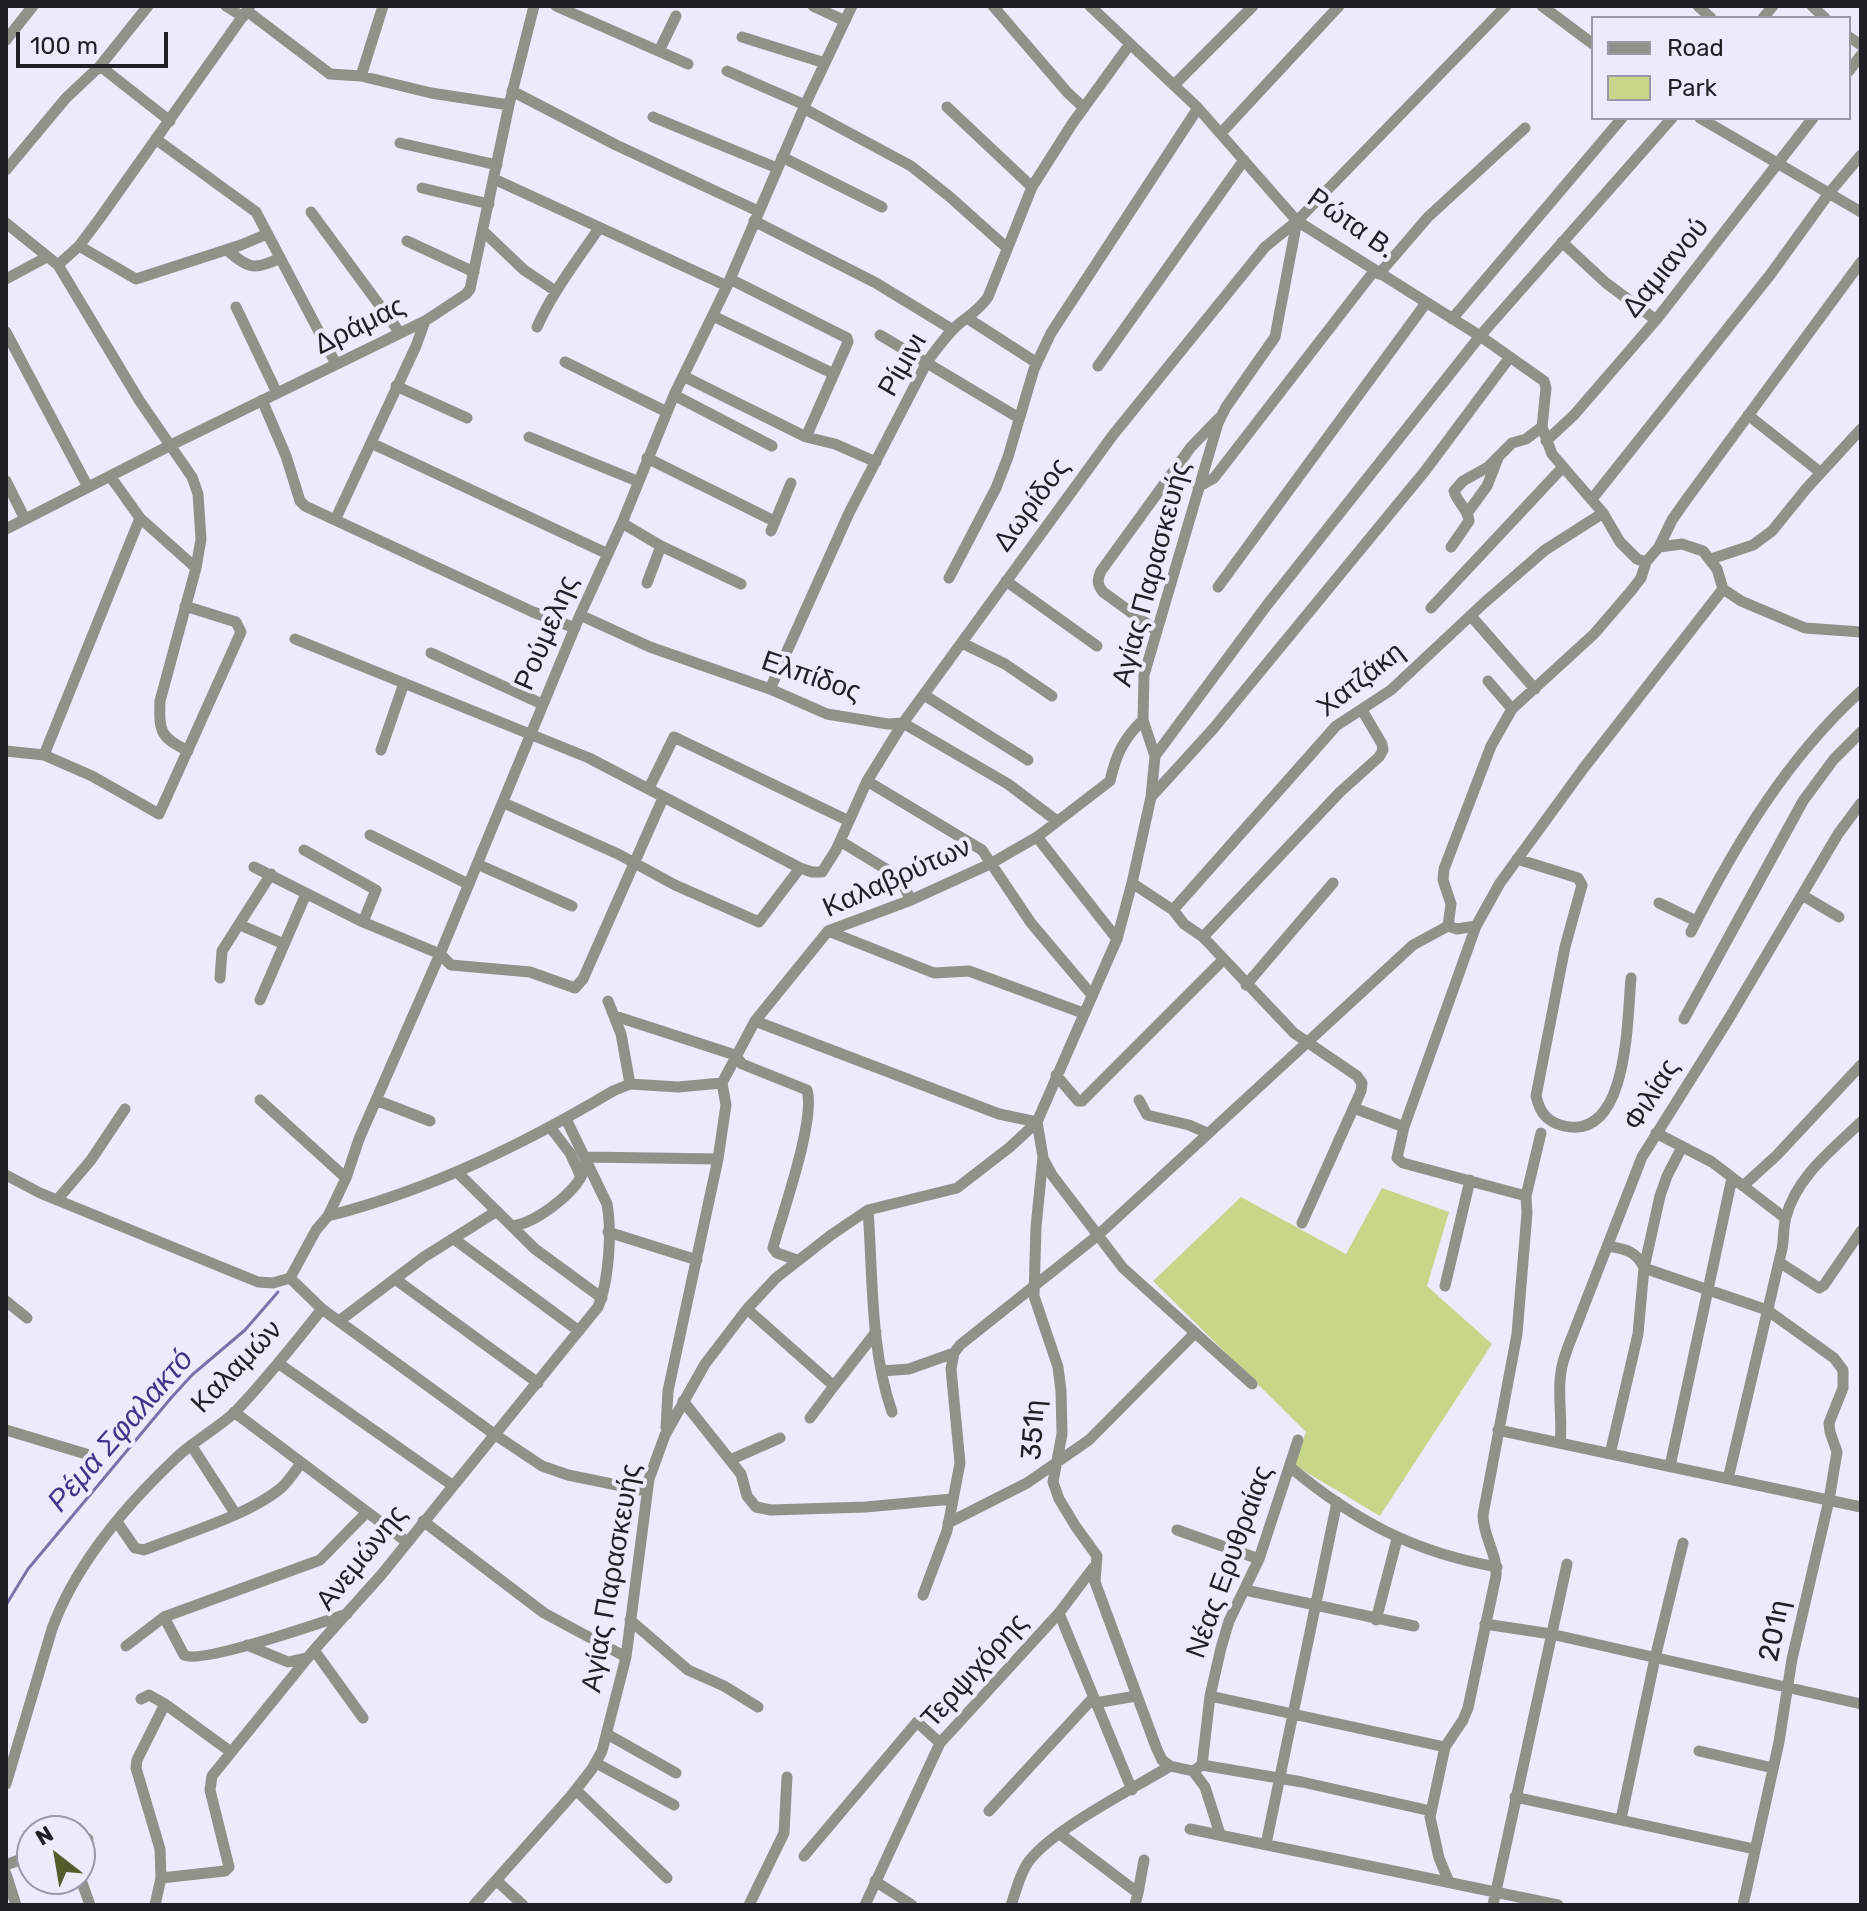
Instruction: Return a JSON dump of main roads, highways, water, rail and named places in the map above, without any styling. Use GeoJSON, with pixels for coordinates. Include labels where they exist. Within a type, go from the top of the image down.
{"type":"FeatureCollection","features":[{"type":"Feature","properties":{"kind":"waterway","name":"Ρέμα Σφαλακτό"},"geometry":{"type":"LineString","coordinates":[[6,1605],[28,1569],[171,1398],[192,1375],[245,1330],[278,1292]]}}]}
